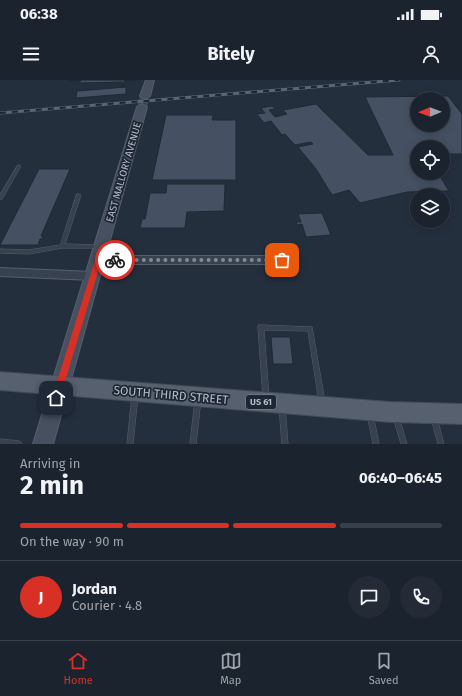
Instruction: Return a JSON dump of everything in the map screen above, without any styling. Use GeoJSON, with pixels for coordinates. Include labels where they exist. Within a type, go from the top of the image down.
{"type":"FeatureCollection","features":[{"type":"Feature","properties":{"kind":"main road","name":"EAST MALLORY AVENUE"},"geometry":{"type":"LineString","coordinates":[[43,444],[150,80]]}},
{"type":"Feature","properties":{"kind":"main road","name":"SOUTH THIRD STREET"},"geometry":{"type":"LineString","coordinates":[[0,380],[323,407],[395,412],[462,414]]}},
{"type":"Feature","properties":{"kind":"street"},"geometry":{"type":"LineString","coordinates":[[98,260],[282,260]]}},
{"type":"Feature","properties":{"kind":"street"},"geometry":{"type":"LineString","coordinates":[[0,272],[93,276]]}},
{"type":"Feature","properties":{"kind":"lane"},"geometry":{"type":"LineString","coordinates":[[0,198],[19,166]]}},
{"type":"Feature","properties":{"kind":"lane"},"geometry":{"type":"LineString","coordinates":[[62,246],[79,195]]}},
{"type":"Feature","properties":{"kind":"lane"},"geometry":{"type":"LineString","coordinates":[[0,251],[30,252],[62,246],[102,247]]}},
{"type":"Feature","properties":{"kind":"lane"},"geometry":{"type":"LineString","coordinates":[[285,444],[274,403],[260,327],[310,328],[323,407]]}},
{"type":"Feature","properties":{"kind":"lane"},"geometry":{"type":"LineString","coordinates":[[130,444],[135,392]]}},
{"type":"Feature","properties":{"kind":"lane"},"geometry":{"type":"LineString","coordinates":[[193,444],[199,397]]}},
{"type":"Feature","properties":{"kind":"lane"},"geometry":{"type":"LineString","coordinates":[[369,410],[376,444]]}},
{"type":"Feature","properties":{"kind":"lane"},"geometry":{"type":"LineString","coordinates":[[395,412],[404,444]]}},
{"type":"Feature","properties":{"kind":"lane"},"geometry":{"type":"LineString","coordinates":[[433,413],[441,444]]}},
{"type":"Feature","properties":{"kind":"lane"},"geometry":{"type":"LineString","coordinates":[[5,443],[19,444]]}},
{"type":"Feature","properties":{"kind":"building"},"geometry":{"type":"Polygon","coordinates":[[[81,80],[125,80],[123,87],[123,82],[79,83],[81,80]]]}},
{"type":"Feature","properties":{"kind":"building"},"geometry":{"type":"Polygon","coordinates":[[[126,87],[126,94],[76,98],[77,91],[126,87]]]}},
{"type":"Feature","properties":{"kind":"building"},"geometry":{"type":"Polygon","coordinates":[[[410,96],[410,132],[450,132],[450,99],[462,114],[462,154],[450,154],[450,140],[410,140],[410,180],[442,180],[447,188],[410,188],[410,192],[360,203],[349,190],[332,195],[316,169],[298,147],[313,144],[311,142],[295,145],[285,134],[282,135],[271,121],[264,123],[257,114],[265,113],[261,108],[272,106],[275,109],[269,110],[275,117],[287,114],[283,110],[316,104],[368,155],[393,155],[365,97],[410,96]]]}},
{"type":"Feature","properties":{"kind":"building"},"geometry":{"type":"Polygon","coordinates":[[[166,115],[213,115],[212,120],[236,120],[236,180],[152,180],[166,115]]]}},
{"type":"Feature","properties":{"kind":"building"},"geometry":{"type":"Polygon","coordinates":[[[39,169],[70,169],[41,236],[43,236],[42,239],[40,239],[38,245],[0,245],[39,169]]]}},
{"type":"Feature","properties":{"kind":"building"},"geometry":{"type":"Polygon","coordinates":[[[167,184],[225,184],[224,211],[187,212],[185,228],[140,228],[142,219],[145,219],[150,193],[166,193],[167,184]]]}},
{"type":"Feature","properties":{"kind":"building"},"geometry":{"type":"Polygon","coordinates":[[[322,213],[331,235],[306,237],[302,224],[297,225],[296,222],[301,222],[298,214],[322,213]]]}},
{"type":"Feature","properties":{"kind":"building"},"geometry":{"type":"Polygon","coordinates":[[[271,337],[290,337],[293,364],[273,364],[271,337]]]}},
{"type":"Feature","properties":{"kind":"tunnel"},"geometry":{"type":"LineString","coordinates":[[142,107],[145,96]]}},
{"type":"Feature","properties":{"kind":"railway"},"geometry":{"type":"LineString","coordinates":[[0,113],[399,80]]}},
{"type":"Feature","properties":{"kind":"way so far"},"geometry":{"type":"LineString","coordinates":[[115,260],[282,260]]}},
{"type":"Feature","properties":{"kind":"route"},"geometry":{"type":"LineString","coordinates":[[56,398],[98,260],[115,260]]}}]}
